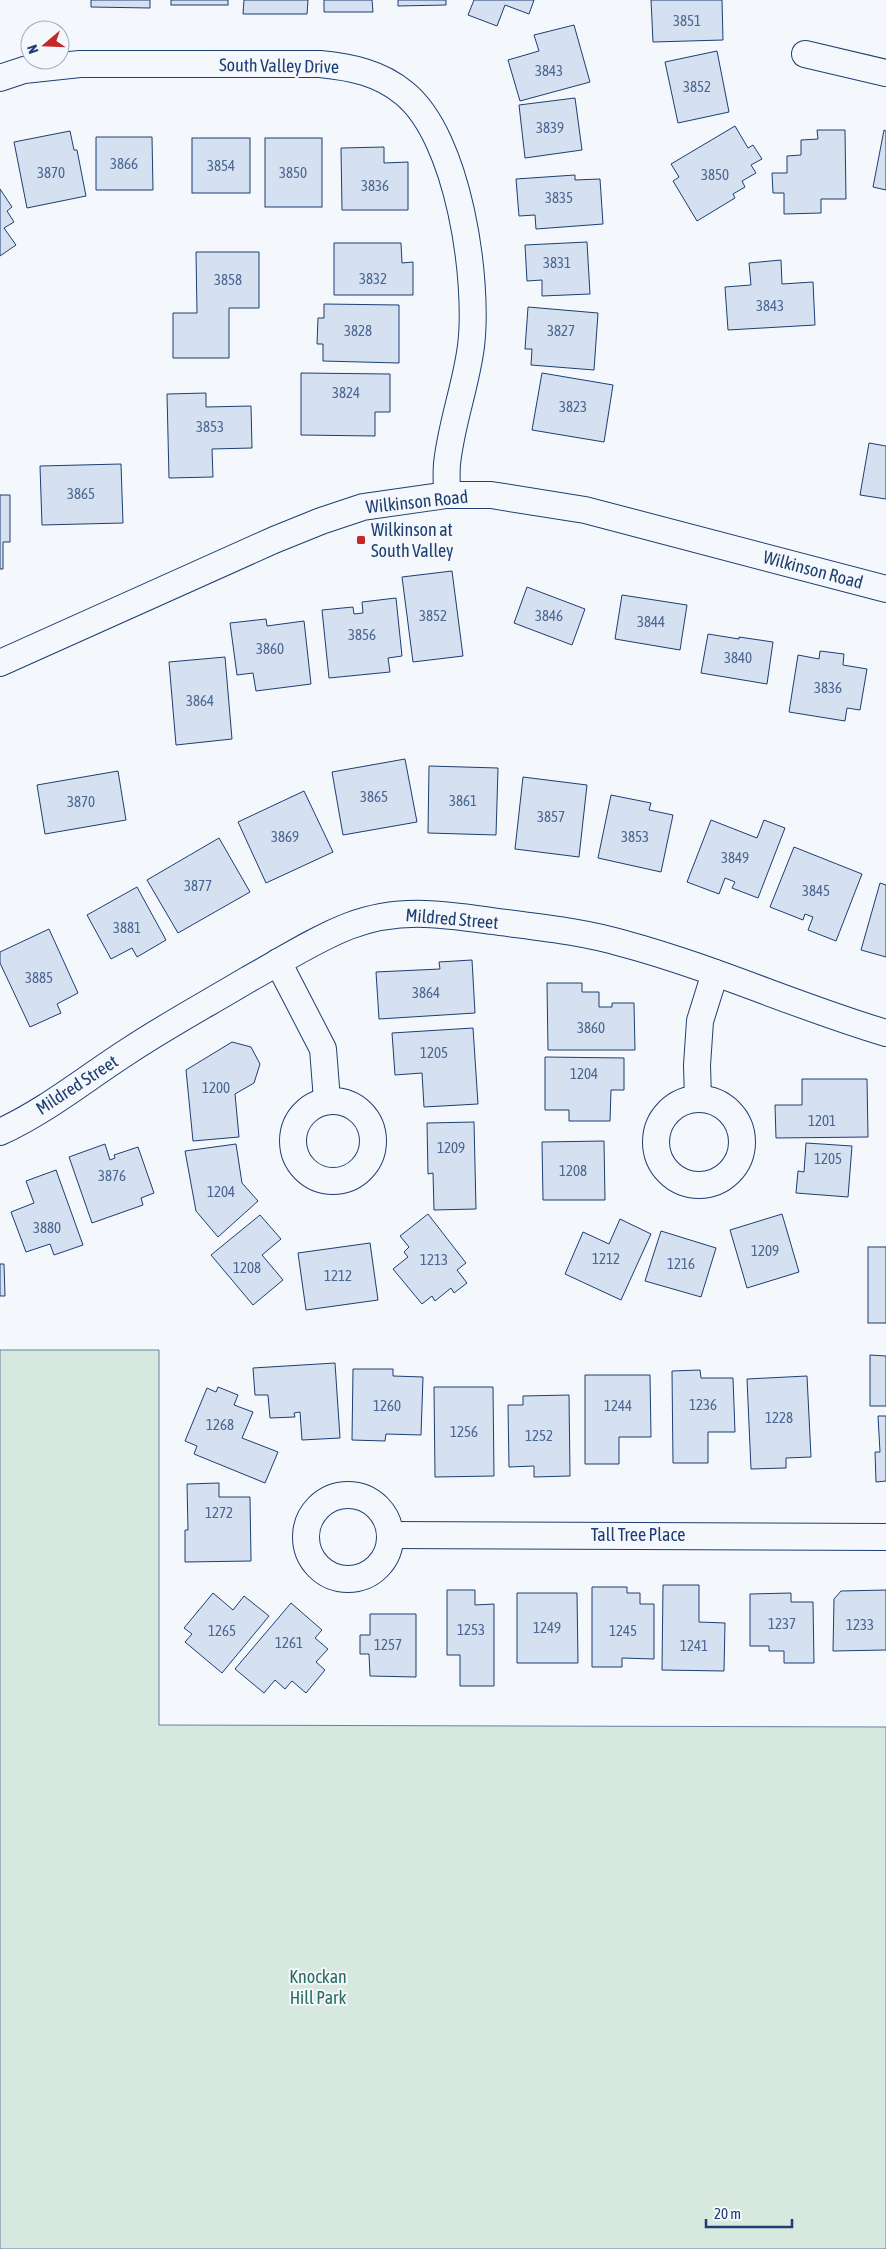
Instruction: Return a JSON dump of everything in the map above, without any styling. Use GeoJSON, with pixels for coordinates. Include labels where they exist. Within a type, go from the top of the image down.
{"type":"FeatureCollection","features":[{"type":"Feature","properties":{"kind":"street"},"geometry":{"type":"LineString","coordinates":[[805,54],[886,73]]}},
{"type":"Feature","properties":{"kind":"street","name":"South Valley Drive"},"geometry":{"type":"LineString","coordinates":[[0,78],[24,70],[80,64],[320,64],[350,67],[380,77],[405,94],[422,113],[436,136],[450,168],[464,228],[472,277],[474,317],[471,347],[447,464],[448,494]]}},
{"type":"Feature","properties":{"kind":"street","name":"Wilkinson Road"},"geometry":{"type":"LineString","coordinates":[[0,663],[320,521],[363,506],[448,494],[491,495],[585,510],[886,589]]}},
{"type":"Feature","properties":{"kind":"street","name":"Mildred Street"},"geometry":{"type":"LineString","coordinates":[[0,1132],[61,1097],[127,1051],[278,962],[349,926],[388,915],[425,912],[553,929],[624,943],[715,973],[843,1020],[886,1033]]}},
{"type":"Feature","properties":{"kind":"street"},"geometry":{"type":"LineString","coordinates":[[278,962],[323,1049],[328,1100]]}},
{"type":"Feature","properties":{"kind":"street"},"geometry":{"type":"LineString","coordinates":[[698,1098],[697,1065],[700,1020],[715,973]]}},
{"type":"Feature","properties":{"kind":"street","name":"Tall Tree Place"},"geometry":{"type":"LineString","coordinates":[[390,1534],[886,1537]]}},
{"type":"Feature","properties":{"kind":"green space","name":"Knockan Hill Park"},"geometry":{"type":"Polygon","coordinates":[[[0,1350],[159,1350],[159,1725],[886,1727],[886,2249],[0,2249],[0,1350]]]}},
{"type":"Feature","properties":{"kind":"building"},"geometry":{"type":"Polygon","coordinates":[[[91,0],[150,0],[150,8],[91,7],[91,0]]]}},
{"type":"Feature","properties":{"kind":"building"},"geometry":{"type":"Polygon","coordinates":[[[171,0],[228,0],[228,5],[171,5],[171,0]]]}},
{"type":"Feature","properties":{"kind":"building"},"geometry":{"type":"Polygon","coordinates":[[[244,0],[308,0],[307,14],[243,14],[244,0]]]}},
{"type":"Feature","properties":{"kind":"building"},"geometry":{"type":"Polygon","coordinates":[[[324,0],[372,0],[373,12],[324,12],[324,0]]]}},
{"type":"Feature","properties":{"kind":"building"},"geometry":{"type":"Polygon","coordinates":[[[398,0],[446,0],[446,5],[398,6],[398,0]]]}},
{"type":"Feature","properties":{"kind":"building"},"geometry":{"type":"Polygon","coordinates":[[[474,0],[534,0],[529,14],[505,5],[497,26],[468,15],[474,0]]]}},
{"type":"Feature","properties":{"kind":"building"},"geometry":{"type":"Polygon","coordinates":[[[651,0],[722,0],[723,40],[653,42],[651,0]]]}},
{"type":"Feature","properties":{"kind":"building"},"geometry":{"type":"Polygon","coordinates":[[[574,25],[590,82],[520,101],[508,60],[539,51],[534,35],[574,25]]]}},
{"type":"Feature","properties":{"kind":"building"},"geometry":{"type":"Polygon","coordinates":[[[717,51],[729,112],[678,123],[665,62],[717,51]]]}},
{"type":"Feature","properties":{"kind":"building"},"geometry":{"type":"Polygon","coordinates":[[[575,98],[582,150],[525,158],[519,105],[575,98]]]}},
{"type":"Feature","properties":{"kind":"building"},"geometry":{"type":"Polygon","coordinates":[[[735,126],[748,148],[753,145],[762,159],[751,165],[756,173],[742,181],[745,187],[733,194],[735,198],[697,221],[673,181],[679,177],[671,164],[735,126]]]}},
{"type":"Feature","properties":{"kind":"building"},"geometry":{"type":"Polygon","coordinates":[[[817,130],[845,130],[846,199],[821,199],[821,213],[784,214],[784,193],[773,193],[772,173],[787,173],[787,156],[801,155],[801,140],[818,139],[817,130]]]}},
{"type":"Feature","properties":{"kind":"building"},"geometry":{"type":"Polygon","coordinates":[[[884,130],[886,131],[886,190],[873,187],[884,130]]]}},
{"type":"Feature","properties":{"kind":"building"},"geometry":{"type":"Polygon","coordinates":[[[70,131],[74,150],[77,150],[86,196],[27,208],[14,142],[70,131]]]}},
{"type":"Feature","properties":{"kind":"building"},"geometry":{"type":"Polygon","coordinates":[[[96,137],[152,137],[153,190],[96,190],[96,137]]]}},
{"type":"Feature","properties":{"kind":"building"},"geometry":{"type":"Polygon","coordinates":[[[192,138],[250,138],[250,193],[192,193],[192,138]]]}},
{"type":"Feature","properties":{"kind":"building"},"geometry":{"type":"Polygon","coordinates":[[[265,138],[322,138],[322,207],[265,207],[265,138]]]}},
{"type":"Feature","properties":{"kind":"building"},"geometry":{"type":"Polygon","coordinates":[[[384,147],[384,163],[408,162],[408,210],[342,210],[341,148],[384,147]]]}},
{"type":"Feature","properties":{"kind":"building"},"geometry":{"type":"Polygon","coordinates":[[[575,175],[575,180],[600,179],[603,224],[536,229],[535,215],[519,216],[516,179],[575,175]]]}},
{"type":"Feature","properties":{"kind":"building"},"geometry":{"type":"Polygon","coordinates":[[[0,189],[12,207],[7,211],[14,222],[4,228],[16,245],[0,256],[0,189]]]}},
{"type":"Feature","properties":{"kind":"building"},"geometry":{"type":"Polygon","coordinates":[[[587,242],[590,294],[542,296],[542,280],[527,281],[525,245],[587,242]]]}},
{"type":"Feature","properties":{"kind":"building"},"geometry":{"type":"Polygon","coordinates":[[[334,243],[401,243],[402,263],[413,262],[413,295],[334,295],[334,243]]]}},
{"type":"Feature","properties":{"kind":"building"},"geometry":{"type":"Polygon","coordinates":[[[196,252],[259,252],[259,308],[229,308],[229,358],[173,358],[173,313],[197,313],[196,252]]]}},
{"type":"Feature","properties":{"kind":"building"},"geometry":{"type":"Polygon","coordinates":[[[781,260],[782,284],[813,282],[815,325],[728,330],[725,287],[751,285],[749,263],[781,260]]]}},
{"type":"Feature","properties":{"kind":"building"},"geometry":{"type":"Polygon","coordinates":[[[324,304],[399,305],[399,363],[323,361],[323,344],[317,344],[318,318],[324,318],[324,304]]]}},
{"type":"Feature","properties":{"kind":"building"},"geometry":{"type":"Polygon","coordinates":[[[528,307],[598,313],[594,370],[531,365],[532,349],[525,349],[528,307]]]}},
{"type":"Feature","properties":{"kind":"building"},"geometry":{"type":"Polygon","coordinates":[[[301,373],[390,374],[390,412],[375,412],[375,436],[301,435],[301,373]]]}},
{"type":"Feature","properties":{"kind":"building"},"geometry":{"type":"Polygon","coordinates":[[[542,373],[613,385],[604,442],[532,430],[542,373]]]}},
{"type":"Feature","properties":{"kind":"building"},"geometry":{"type":"Polygon","coordinates":[[[206,393],[206,407],[251,406],[252,448],[212,449],[213,477],[169,478],[167,394],[206,393]]]}},
{"type":"Feature","properties":{"kind":"building"},"geometry":{"type":"Polygon","coordinates":[[[869,443],[886,446],[886,499],[860,495],[869,443]]]}},
{"type":"Feature","properties":{"kind":"building"},"geometry":{"type":"Polygon","coordinates":[[[121,464],[123,523],[42,525],[40,466],[121,464]]]}},
{"type":"Feature","properties":{"kind":"building"},"geometry":{"type":"Polygon","coordinates":[[[0,495],[10,495],[10,542],[3,542],[3,569],[0,569],[0,495]]]}},
{"type":"Feature","properties":{"kind":"building"},"geometry":{"type":"Polygon","coordinates":[[[452,571],[463,656],[413,662],[402,577],[452,571]]]}},
{"type":"Feature","properties":{"kind":"building"},"geometry":{"type":"Polygon","coordinates":[[[527,587],[585,609],[572,645],[514,623],[527,587]]]}},
{"type":"Feature","properties":{"kind":"building"},"geometry":{"type":"Polygon","coordinates":[[[622,595],[687,605],[680,650],[615,639],[622,595]]]}},
{"type":"Feature","properties":{"kind":"building"},"geometry":{"type":"Polygon","coordinates":[[[396,598],[402,656],[388,658],[390,672],[329,678],[322,610],[353,607],[354,614],[363,613],[362,602],[396,598]]]}},
{"type":"Feature","properties":{"kind":"building"},"geometry":{"type":"Polygon","coordinates":[[[266,619],[267,626],[304,621],[311,684],[256,691],[253,673],[237,675],[230,623],[266,619]]]}},
{"type":"Feature","properties":{"kind":"building"},"geometry":{"type":"Polygon","coordinates":[[[708,634],[773,642],[767,684],[701,673],[708,634]]]}},
{"type":"Feature","properties":{"kind":"building"},"geometry":{"type":"Polygon","coordinates":[[[820,651],[844,654],[843,665],[867,669],[860,710],[847,708],[845,721],[789,712],[798,655],[819,659],[820,651]]]}},
{"type":"Feature","properties":{"kind":"building"},"geometry":{"type":"Polygon","coordinates":[[[225,657],[232,739],[176,745],[169,662],[225,657]]]}},
{"type":"Feature","properties":{"kind":"building"},"geometry":{"type":"Polygon","coordinates":[[[405,759],[417,822],[343,835],[332,772],[405,759]]]}},
{"type":"Feature","properties":{"kind":"building"},"geometry":{"type":"Polygon","coordinates":[[[429,766],[498,768],[496,835],[428,833],[429,766]]]}},
{"type":"Feature","properties":{"kind":"building"},"geometry":{"type":"Polygon","coordinates":[[[118,771],[126,820],[45,834],[37,785],[118,771]]]}},
{"type":"Feature","properties":{"kind":"building"},"geometry":{"type":"Polygon","coordinates":[[[523,777],[587,785],[579,857],[515,849],[523,777]]]}},
{"type":"Feature","properties":{"kind":"building"},"geometry":{"type":"Polygon","coordinates":[[[304,791],[333,852],[266,883],[238,822],[304,791]]]}},
{"type":"Feature","properties":{"kind":"building"},"geometry":{"type":"Polygon","coordinates":[[[611,795],[651,803],[649,810],[673,815],[661,872],[598,858],[611,795]]]}},
{"type":"Feature","properties":{"kind":"building"},"geometry":{"type":"Polygon","coordinates":[[[711,820],[757,838],[764,820],[785,828],[758,898],[732,888],[735,882],[725,878],[719,894],[687,882],[711,820]]]}},
{"type":"Feature","properties":{"kind":"building"},"geometry":{"type":"Polygon","coordinates":[[[219,838],[250,892],[178,933],[147,880],[219,838]]]}},
{"type":"Feature","properties":{"kind":"building"},"geometry":{"type":"Polygon","coordinates":[[[794,847],[862,874],[836,941],[808,930],[813,917],[805,914],[803,920],[770,907],[794,847]]]}},
{"type":"Feature","properties":{"kind":"building"},"geometry":{"type":"Polygon","coordinates":[[[880,883],[886,885],[886,957],[861,950],[880,883]]]}},
{"type":"Feature","properties":{"kind":"building"},"geometry":{"type":"Polygon","coordinates":[[[137,887],[166,940],[137,957],[132,948],[111,959],[87,915],[137,887]]]}},
{"type":"Feature","properties":{"kind":"building"},"geometry":{"type":"Polygon","coordinates":[[[49,929],[78,993],[57,1004],[61,1013],[30,1027],[0,963],[0,952],[49,929]]]}},
{"type":"Feature","properties":{"kind":"building"},"geometry":{"type":"Polygon","coordinates":[[[472,960],[475,1013],[379,1019],[376,972],[440,969],[439,962],[472,960]]]}},
{"type":"Feature","properties":{"kind":"building"},"geometry":{"type":"Polygon","coordinates":[[[547,983],[582,983],[582,992],[599,992],[599,1007],[612,1007],[612,1003],[634,1003],[635,1050],[548,1050],[547,983]]]}},
{"type":"Feature","properties":{"kind":"building"},"geometry":{"type":"Polygon","coordinates":[[[473,1028],[478,1104],[424,1107],[422,1073],[395,1075],[392,1033],[473,1028]]]}},
{"type":"Feature","properties":{"kind":"building"},"geometry":{"type":"Polygon","coordinates":[[[232,1042],[251,1047],[260,1064],[254,1083],[235,1094],[239,1137],[193,1141],[186,1070],[232,1042]]]}},
{"type":"Feature","properties":{"kind":"building"},"geometry":{"type":"Polygon","coordinates":[[[545,1057],[624,1058],[624,1090],[611,1090],[610,1121],[569,1121],[569,1110],[545,1110],[545,1057]]]}},
{"type":"Feature","properties":{"kind":"building"},"geometry":{"type":"Polygon","coordinates":[[[802,1079],[867,1079],[868,1137],[776,1138],[775,1105],[802,1105],[802,1079]]]}},
{"type":"Feature","properties":{"kind":"building"},"geometry":{"type":"Polygon","coordinates":[[[474,1122],[476,1209],[434,1210],[433,1173],[428,1174],[427,1123],[474,1122]]]}},
{"type":"Feature","properties":{"kind":"building"},"geometry":{"type":"Polygon","coordinates":[[[604,1141],[605,1200],[543,1200],[542,1142],[604,1141]]]}},
{"type":"Feature","properties":{"kind":"building"},"geometry":{"type":"Polygon","coordinates":[[[806,1143],[852,1146],[848,1197],[796,1193],[798,1171],[804,1172],[806,1143]]]}},
{"type":"Feature","properties":{"kind":"building"},"geometry":{"type":"Polygon","coordinates":[[[105,1144],[110,1160],[115,1158],[114,1155],[138,1147],[154,1193],[141,1198],[143,1205],[92,1223],[69,1157],[105,1144]]]}},
{"type":"Feature","properties":{"kind":"building"},"geometry":{"type":"Polygon","coordinates":[[[236,1144],[242,1183],[258,1201],[218,1237],[196,1211],[185,1151],[236,1144]]]}},
{"type":"Feature","properties":{"kind":"building"},"geometry":{"type":"Polygon","coordinates":[[[56,1170],[83,1245],[54,1255],[50,1244],[26,1252],[11,1212],[34,1203],[26,1181],[56,1170]]]}},
{"type":"Feature","properties":{"kind":"building"},"geometry":{"type":"Polygon","coordinates":[[[428,1214],[466,1263],[457,1270],[467,1283],[454,1293],[451,1288],[435,1301],[432,1296],[422,1304],[393,1269],[408,1257],[404,1252],[409,1247],[400,1236],[428,1214]]]}},
{"type":"Feature","properties":{"kind":"building"},"geometry":{"type":"Polygon","coordinates":[[[782,1214],[799,1272],[747,1288],[730,1230],[782,1214]]]}},
{"type":"Feature","properties":{"kind":"building"},"geometry":{"type":"Polygon","coordinates":[[[260,1215],[281,1239],[262,1255],[283,1280],[253,1305],[211,1255],[260,1215]]]}},
{"type":"Feature","properties":{"kind":"building"},"geometry":{"type":"Polygon","coordinates":[[[620,1219],[651,1234],[621,1300],[565,1274],[583,1232],[609,1244],[620,1219]]]}},
{"type":"Feature","properties":{"kind":"building"},"geometry":{"type":"Polygon","coordinates":[[[661,1231],[716,1248],[701,1297],[645,1281],[661,1231]]]}},
{"type":"Feature","properties":{"kind":"building"},"geometry":{"type":"Polygon","coordinates":[[[370,1243],[378,1300],[306,1310],[298,1253],[370,1243]]]}},
{"type":"Feature","properties":{"kind":"building"},"geometry":{"type":"Polygon","coordinates":[[[868,1247],[886,1247],[886,1323],[868,1323],[868,1247]]]}},
{"type":"Feature","properties":{"kind":"building"},"geometry":{"type":"Polygon","coordinates":[[[0,1264],[4,1264],[5,1296],[0,1296],[0,1264]]]}},
{"type":"Feature","properties":{"kind":"building"},"geometry":{"type":"Polygon","coordinates":[[[870,1355],[886,1356],[886,1406],[870,1406],[870,1355]]]}},
{"type":"Feature","properties":{"kind":"building"},"geometry":{"type":"Polygon","coordinates":[[[335,1363],[340,1438],[302,1440],[300,1412],[294,1413],[295,1417],[270,1418],[268,1395],[255,1395],[253,1368],[335,1363]]]}},
{"type":"Feature","properties":{"kind":"building"},"geometry":{"type":"Polygon","coordinates":[[[353,1369],[393,1369],[393,1376],[423,1377],[421,1435],[386,1434],[385,1441],[352,1440],[353,1369]]]}},
{"type":"Feature","properties":{"kind":"building"},"geometry":{"type":"Polygon","coordinates":[[[700,1370],[701,1378],[733,1378],[735,1432],[708,1432],[708,1463],[673,1463],[672,1371],[700,1370]]]}},
{"type":"Feature","properties":{"kind":"building"},"geometry":{"type":"Polygon","coordinates":[[[585,1375],[650,1375],[651,1437],[619,1437],[619,1464],[585,1464],[585,1375]]]}},
{"type":"Feature","properties":{"kind":"building"},"geometry":{"type":"Polygon","coordinates":[[[807,1376],[811,1457],[786,1458],[786,1468],[751,1469],[747,1379],[807,1376]]]}},
{"type":"Feature","properties":{"kind":"building"},"geometry":{"type":"Polygon","coordinates":[[[218,1387],[238,1395],[234,1405],[253,1412],[242,1438],[278,1452],[265,1483],[194,1454],[197,1446],[185,1441],[207,1388],[216,1392],[218,1387]]]}},
{"type":"Feature","properties":{"kind":"building"},"geometry":{"type":"Polygon","coordinates":[[[434,1387],[493,1387],[494,1476],[435,1477],[434,1387]]]}},
{"type":"Feature","properties":{"kind":"building"},"geometry":{"type":"Polygon","coordinates":[[[569,1395],[570,1476],[534,1477],[534,1466],[509,1467],[508,1405],[523,1405],[523,1396],[569,1395]]]}},
{"type":"Feature","properties":{"kind":"building"},"geometry":{"type":"Polygon","coordinates":[[[878,1416],[886,1416],[886,1481],[876,1482],[875,1452],[880,1452],[878,1416]]]}},
{"type":"Feature","properties":{"kind":"building"},"geometry":{"type":"Polygon","coordinates":[[[219,1483],[219,1497],[250,1497],[251,1561],[185,1562],[185,1530],[188,1530],[187,1484],[219,1483]]]}},
{"type":"Feature","properties":{"kind":"building"},"geometry":{"type":"Polygon","coordinates":[[[663,1585],[699,1585],[699,1622],[725,1623],[724,1671],[662,1670],[663,1585]]]}},
{"type":"Feature","properties":{"kind":"building"},"geometry":{"type":"Polygon","coordinates":[[[592,1587],[627,1587],[627,1593],[640,1593],[640,1604],[654,1604],[654,1659],[622,1658],[622,1667],[592,1667],[592,1587]]]}},
{"type":"Feature","properties":{"kind":"building"},"geometry":{"type":"Polygon","coordinates":[[[447,1590],[475,1590],[475,1605],[494,1604],[494,1686],[460,1686],[460,1655],[447,1655],[447,1590]]]}},
{"type":"Feature","properties":{"kind":"building"},"geometry":{"type":"Polygon","coordinates":[[[886,1590],[886,1650],[833,1651],[834,1599],[841,1591],[886,1590]]]}},
{"type":"Feature","properties":{"kind":"building"},"geometry":{"type":"Polygon","coordinates":[[[213,1593],[233,1610],[244,1596],[269,1616],[222,1673],[185,1642],[192,1634],[184,1628],[213,1593]]]}},
{"type":"Feature","properties":{"kind":"building"},"geometry":{"type":"Polygon","coordinates":[[[517,1593],[577,1593],[578,1663],[517,1663],[517,1593]]]}},
{"type":"Feature","properties":{"kind":"building"},"geometry":{"type":"Polygon","coordinates":[[[791,1593],[791,1602],[813,1602],[814,1663],[784,1663],[784,1651],[769,1651],[769,1646],[750,1646],[750,1594],[791,1593]]]}},
{"type":"Feature","properties":{"kind":"building"},"geometry":{"type":"Polygon","coordinates":[[[291,1603],[322,1630],[315,1638],[328,1649],[316,1662],[325,1670],[306,1693],[292,1681],[285,1689],[275,1680],[264,1693],[235,1669],[291,1603]]]}},
{"type":"Feature","properties":{"kind":"building"},"geometry":{"type":"Polygon","coordinates":[[[370,1614],[416,1614],[416,1677],[370,1676],[369,1654],[360,1654],[360,1635],[370,1635],[370,1614]]]}},
{"type":"Feature","properties":{"kind":"place","name":"Wilkinson at South Valley"},"geometry":{"type":"Point","coordinates":[361,540]}}]}
